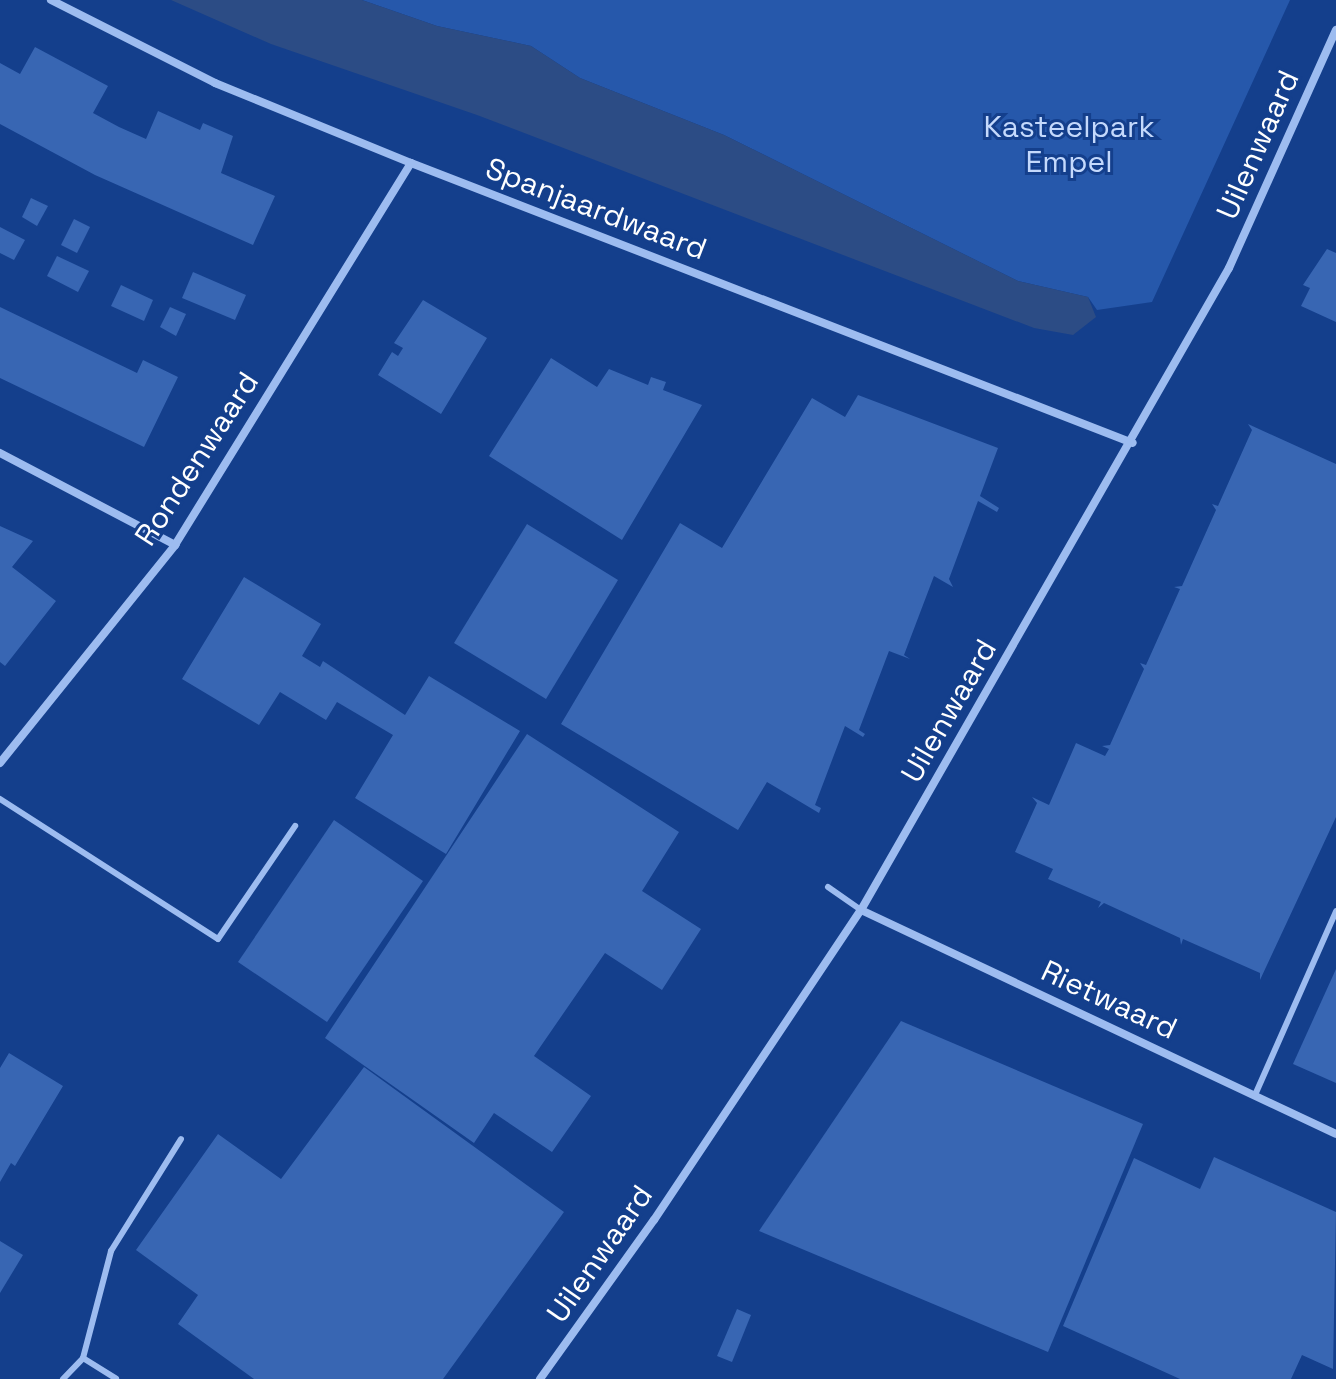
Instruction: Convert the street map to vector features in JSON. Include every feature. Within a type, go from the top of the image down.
[{"type":"street","name":"Spanjaardwaard","points":[[51,0],[215,83],[411,163],[1133,443]]},
{"type":"street","name":"Uilenwaard","points":[[540,1379],[654,1220],[861,910],[1133,443],[1229,268],[1336,30]]},
{"type":"street","name":"Rondenwaard","points":[[0,763],[175,545],[411,163]]},
{"type":"street","points":[[0,453],[175,545]]},
{"type":"street","name":"Rietwaard","points":[[861,910],[1336,1134]]},
{"type":"lane","points":[[0,799],[218,939],[295,826]]},
{"type":"lane","points":[[828,887],[861,910]]},
{"type":"lane","points":[[1255,1095],[1336,911]]},
{"type":"lane","points":[[63,1379],[83,1358],[111,1251],[181,1139]]},
{"type":"lane","points":[[83,1358],[116,1379]]},
{"type":"green space","name":"Kasteelpark Empel","points":[[362,0],[1290,0],[1152,302],[1097,310],[1088,297],[1018,281],[724,135],[580,78],[531,46],[437,26]]},
{"type":"shaded area","points":[[171,0],[362,0],[437,26],[531,46],[580,78],[724,135],[1018,281],[1088,297],[1096,317],[1073,335],[1034,328],[477,115],[271,44]]},
{"type":"building","points":[[35,47],[108,86],[93,113],[119,127],[146,139],[158,111],[200,130],[203,123],[233,136],[221,173],[275,196],[253,245],[95,175],[0,124],[0,63],[20,74]]},
{"type":"building","points":[[31,198],[48,206],[37,226],[22,217]]},
{"type":"building","points":[[74,219],[90,227],[77,253],[61,245]]},
{"type":"building","points":[[0,227],[25,240],[14,260],[0,253]]},
{"type":"building","points":[[1327,249],[1336,253],[1336,322],[1301,306],[1310,288],[1303,285]]},
{"type":"building","points":[[57,256],[89,271],[78,292],[47,276]]},
{"type":"building","points":[[193,272],[246,295],[235,320],[182,298]]},
{"type":"building","points":[[121,285],[153,300],[144,321],[111,306]]},
{"type":"building","points":[[423,300],[487,338],[441,414],[378,375],[392,352],[398,356],[403,348],[394,343]]},
{"type":"building","points":[[0,307],[137,373],[143,360],[178,377],[144,447],[0,378]]},
{"type":"building","points":[[170,307],[186,314],[176,336],[160,327]]},
{"type":"building","points":[[551,358],[597,387],[609,369],[648,385],[651,377],[666,382],[663,390],[702,405],[622,540],[489,456]]},
{"type":"building","points":[[858,395],[998,448],[980,496],[999,508],[997,512],[978,501],[949,579],[953,587],[934,576],[904,655],[910,659],[889,651],[859,730],[865,734],[863,737],[845,726],[815,805],[821,808],[819,813],[767,782],[738,830],[561,724],[680,523],[722,548],[812,398],[845,417]]},
{"type":"building","points":[[1248,424],[1336,464],[1336,817],[1260,980],[1260,973],[1183,939],[1181,945],[1180,938],[1104,903],[1098,908],[1101,902],[1048,879],[1053,869],[1015,852],[1037,803],[1032,797],[1049,805],[1076,743],[1105,756],[1109,749],[1102,746],[1110,745],[1144,669],[1140,663],[1146,665],[1180,589],[1174,587],[1182,586],[1216,510],[1212,504],[1218,506],[1252,430]]},
{"type":"building","points":[[527,524],[618,580],[546,699],[454,643]]},
{"type":"building","points":[[0,526],[33,541],[12,567],[56,601],[5,666],[0,662]]},
{"type":"building","points":[[244,577],[321,624],[302,656],[320,667],[323,661],[405,715],[429,676],[520,731],[446,854],[355,798],[393,735],[337,702],[326,720],[280,692],[259,725],[182,679]]},
{"type":"building","points":[[527,734],[679,832],[642,891],[701,929],[662,990],[605,953],[534,1056],[591,1096],[552,1152],[494,1113],[474,1143],[325,1038]]},
{"type":"building","points":[[334,820],[423,881],[327,1022],[238,962]]},
{"type":"building","points":[[1336,969],[1336,1083],[1293,1064]]},
{"type":"building","points":[[901,1021],[1143,1124],[1048,1352],[759,1231]]},
{"type":"building","points":[[9,1053],[63,1086],[15,1166],[11,1163],[0,1182],[0,1068]]},
{"type":"building","points":[[364,1067],[564,1212],[443,1379],[254,1379],[178,1324],[198,1295],[136,1250],[218,1134],[281,1179]]},
{"type":"building","points":[[1214,1157],[1336,1212],[1333,1369],[1302,1355],[1291,1379],[1180,1379],[1063,1326],[1134,1158],[1200,1189]]},
{"type":"building","points":[[0,1241],[23,1255],[0,1293]]},
{"type":"building","points":[[737,1309],[751,1315],[732,1362],[717,1356]]}]
